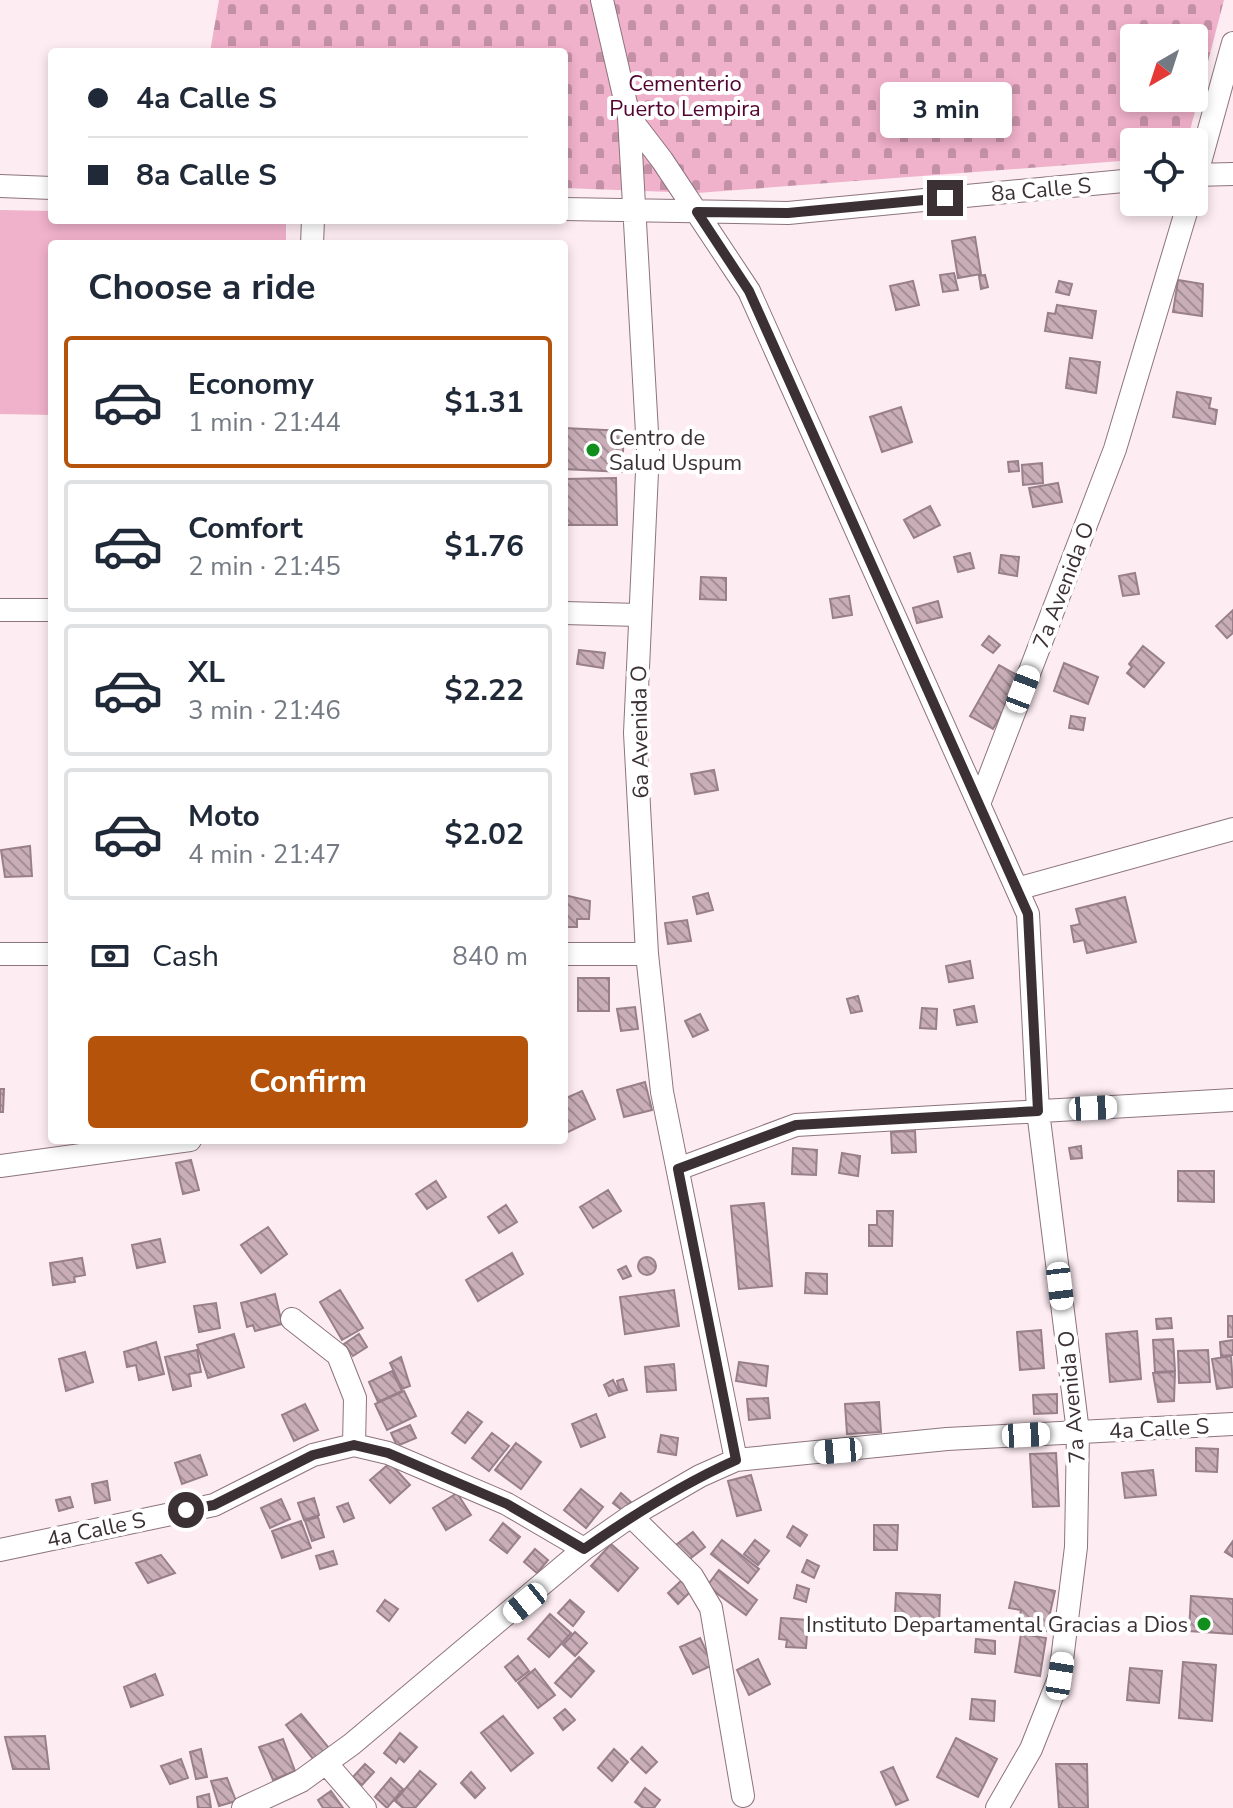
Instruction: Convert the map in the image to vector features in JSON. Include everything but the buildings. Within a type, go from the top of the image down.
[{"type":"street","name":"6a Avenida O","points":[[602,0],[629,117],[648,450],[635,733],[647,954],[662,1092],[736,1460]]},
{"type":"street","points":[[1208,132],[1233,43]]},
{"type":"street","points":[[629,117],[749,291],[979,804]]},
{"type":"street","points":[[1208,177],[1233,174]]},
{"type":"street","name":"8a Calle S","points":[[568,209],[788,213],[1120,181]]},
{"type":"street","points":[[0,186],[48,188]]},
{"type":"street","name":"7a Avenida O","points":[[997,1808],[1031,1749],[1060,1676],[1076,1547],[1078,1432],[1038,1111],[1028,914],[979,804],[1115,449],[1185,216]]},
{"type":"street","points":[[0,610],[48,610]]},
{"type":"street","points":[[568,613],[639,615]]},
{"type":"street","points":[[1017,889],[1233,829]]},
{"type":"street","points":[[0,954],[48,954]]},
{"type":"street","points":[[568,954],[647,954]]},
{"type":"street","points":[[678,1169],[796,1125],[1233,1100]]},
{"type":"street","points":[[0,1166],[161,1144]]},
{"type":"street","points":[[292,1319],[338,1355],[355,1398],[354,1445]]},
{"type":"street","name":"4a Calle S","points":[[0,1550],[214,1505],[313,1455],[354,1445],[388,1453],[507,1504],[584,1549],[631,1516],[700,1476],[736,1460],[947,1439],[1233,1424]]},
{"type":"street","points":[[631,1516],[692,1576],[711,1608],[743,1796]]},
{"type":"street","points":[[243,1808],[301,1781],[326,1763],[525,1603],[584,1549]]},
{"type":"street","points":[[326,1763],[365,1808]]},
{"type":"green space","name":"Cementerio Puerto Lempira","points":[[219,0],[1224,0],[1208,61],[1208,24],[1120,24],[1120,112],[1195,112],[1191,128],[1120,128],[1120,161],[697,193],[568,188],[568,48],[211,48]]},
{"type":"green space","points":[[0,210],[48,211],[48,224],[286,224],[286,240],[48,240],[48,415],[0,414]]},
{"type":"place","name":"Centro de Salud Uspum","points":[[593,450]]},
{"type":"place","name":"Instituto Departamental Gracias a Dios","points":[[1204,1624]]},
{"type":"route","points":[[186,1510],[214,1505],[313,1455],[354,1445],[388,1453],[507,1504],[584,1549],[631,1516],[700,1476],[736,1460],[678,1169],[796,1125],[1038,1111],[1028,914],[749,291],[697,212],[788,213],[945,198]]}]
